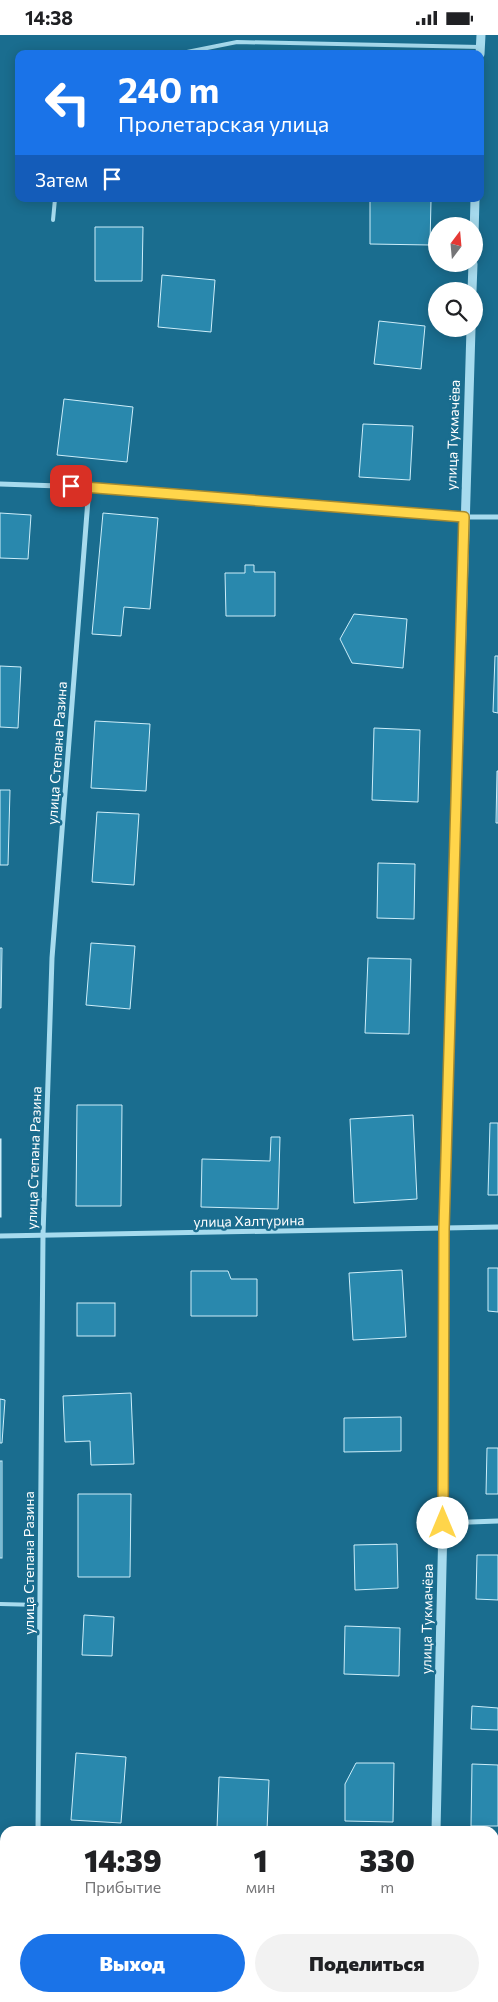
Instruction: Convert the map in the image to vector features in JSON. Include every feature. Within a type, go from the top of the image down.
[{"type":"street","points":[[480,50],[481,35]]},
{"type":"street","points":[[475,202],[475,217]]},
{"type":"street","name":"улица Тукмачёва","points":[[436,1826],[443,1523],[444,1229],[471,337]]},
{"type":"street","points":[[0,484],[89,487],[464,517],[498,517]]},
{"type":"street","name":"улица Степана Разина","points":[[38,1826],[43,1235],[52,958],[89,487]]},
{"type":"street","name":"улица Халтурина","points":[[0,1236],[498,1227]]},
{"type":"street","points":[[443,1523],[498,1521]]},
{"type":"lane","points":[[196,50],[237,42],[480,50]]},
{"type":"lane","points":[[53,220],[54,202]]},
{"type":"lane","points":[[0,1604],[40,1605]]},
{"type":"building","points":[[370,202],[431,202],[431,217],[428,217],[428,245],[370,244]]},
{"type":"building","points":[[95,227],[143,227],[142,281],[95,281]]},
{"type":"building","points":[[162,275],[215,280],[211,332],[158,327]]},
{"type":"building","points":[[379,321],[425,326],[421,369],[374,364]]},
{"type":"building","points":[[64,399],[133,407],[127,462],[57,455]]},
{"type":"building","points":[[363,424],[413,426],[410,480],[359,477]]},
{"type":"building","points":[[0,513],[31,515],[28,559],[0,558]]},
{"type":"building","points":[[103,513],[158,518],[150,609],[124,607],[121,636],[92,634]]},
{"type":"building","points":[[245,565],[254,565],[254,572],[275,572],[275,616],[226,616],[225,573],[245,573]]},
{"type":"building","points":[[354,614],[407,619],[403,668],[352,663],[340,639]]},
{"type":"building","points":[[495,656],[498,656],[498,713],[493,712]]},
{"type":"building","points":[[0,666],[21,667],[18,728],[0,727]]},
{"type":"building","points":[[95,721],[150,724],[146,791],[91,788]]},
{"type":"building","points":[[374,728],[420,730],[418,802],[372,800]]},
{"type":"building","points":[[497,771],[498,823],[496,823]]},
{"type":"building","points":[[0,790],[10,790],[8,865],[0,865]]},
{"type":"building","points":[[97,812],[139,814],[134,885],[92,882]]},
{"type":"building","points":[[378,863],[415,864],[414,919],[377,918]]},
{"type":"building","points":[[91,943],[135,946],[130,1009],[86,1005]]},
{"type":"building","points":[[0,948],[2,948],[1,1008],[0,1008]]},
{"type":"building","points":[[368,958],[411,959],[409,1034],[365,1033]]},
{"type":"building","points":[[77,1105],[122,1105],[121,1206],[76,1206]]},
{"type":"building","points":[[413,1115],[417,1199],[354,1203],[350,1119]]},
{"type":"building","points":[[490,1123],[498,1123],[498,1195],[488,1195]]},
{"type":"building","points":[[271,1137],[280,1137],[278,1209],[201,1207],[202,1159],[270,1161]]},
{"type":"building","points":[[1,1139],[1,1217],[0,1217]]},
{"type":"building","points":[[488,1268],[498,1268],[498,1312],[488,1311]]},
{"type":"building","points":[[402,1270],[406,1337],[353,1340],[349,1273]]},
{"type":"building","points":[[191,1271],[228,1271],[231,1279],[257,1279],[257,1316],[191,1316]]},
{"type":"building","points":[[77,1303],[115,1303],[115,1336],[77,1336]]},
{"type":"building","points":[[131,1393],[134,1464],[91,1465],[90,1441],[65,1442],[63,1396]]},
{"type":"building","points":[[0,1399],[5,1400],[2,1443],[0,1443]]},
{"type":"building","points":[[401,1417],[401,1451],[344,1452],[344,1418]]},
{"type":"building","points":[[487,1448],[498,1448],[498,1494],[486,1494]]},
{"type":"building","points":[[0,1461],[2,1461],[2,1558],[0,1558]]},
{"type":"building","points":[[78,1494],[131,1494],[130,1577],[78,1577]]},
{"type":"building","points":[[397,1544],[398,1588],[355,1590],[354,1545]]},
{"type":"building","points":[[477,1555],[498,1555],[498,1600],[476,1599]]},
{"type":"building","points":[[84,1615],[114,1617],[112,1656],[82,1655]]},
{"type":"building","points":[[345,1626],[400,1628],[399,1676],[344,1674]]},
{"type":"building","points":[[472,1706],[498,1708],[498,1730],[471,1729]]},
{"type":"building","points":[[76,1753],[126,1757],[121,1823],[71,1820]]},
{"type":"building","points":[[356,1763],[394,1763],[393,1822],[345,1821],[345,1784]]},
{"type":"building","points":[[472,1764],[498,1765],[498,1826],[471,1826]]},
{"type":"building","points":[[219,1777],[269,1780],[267,1826],[217,1826]]},
{"type":"route","points":[[71,486],[464,517],[444,1229],[443,1523]]}]
